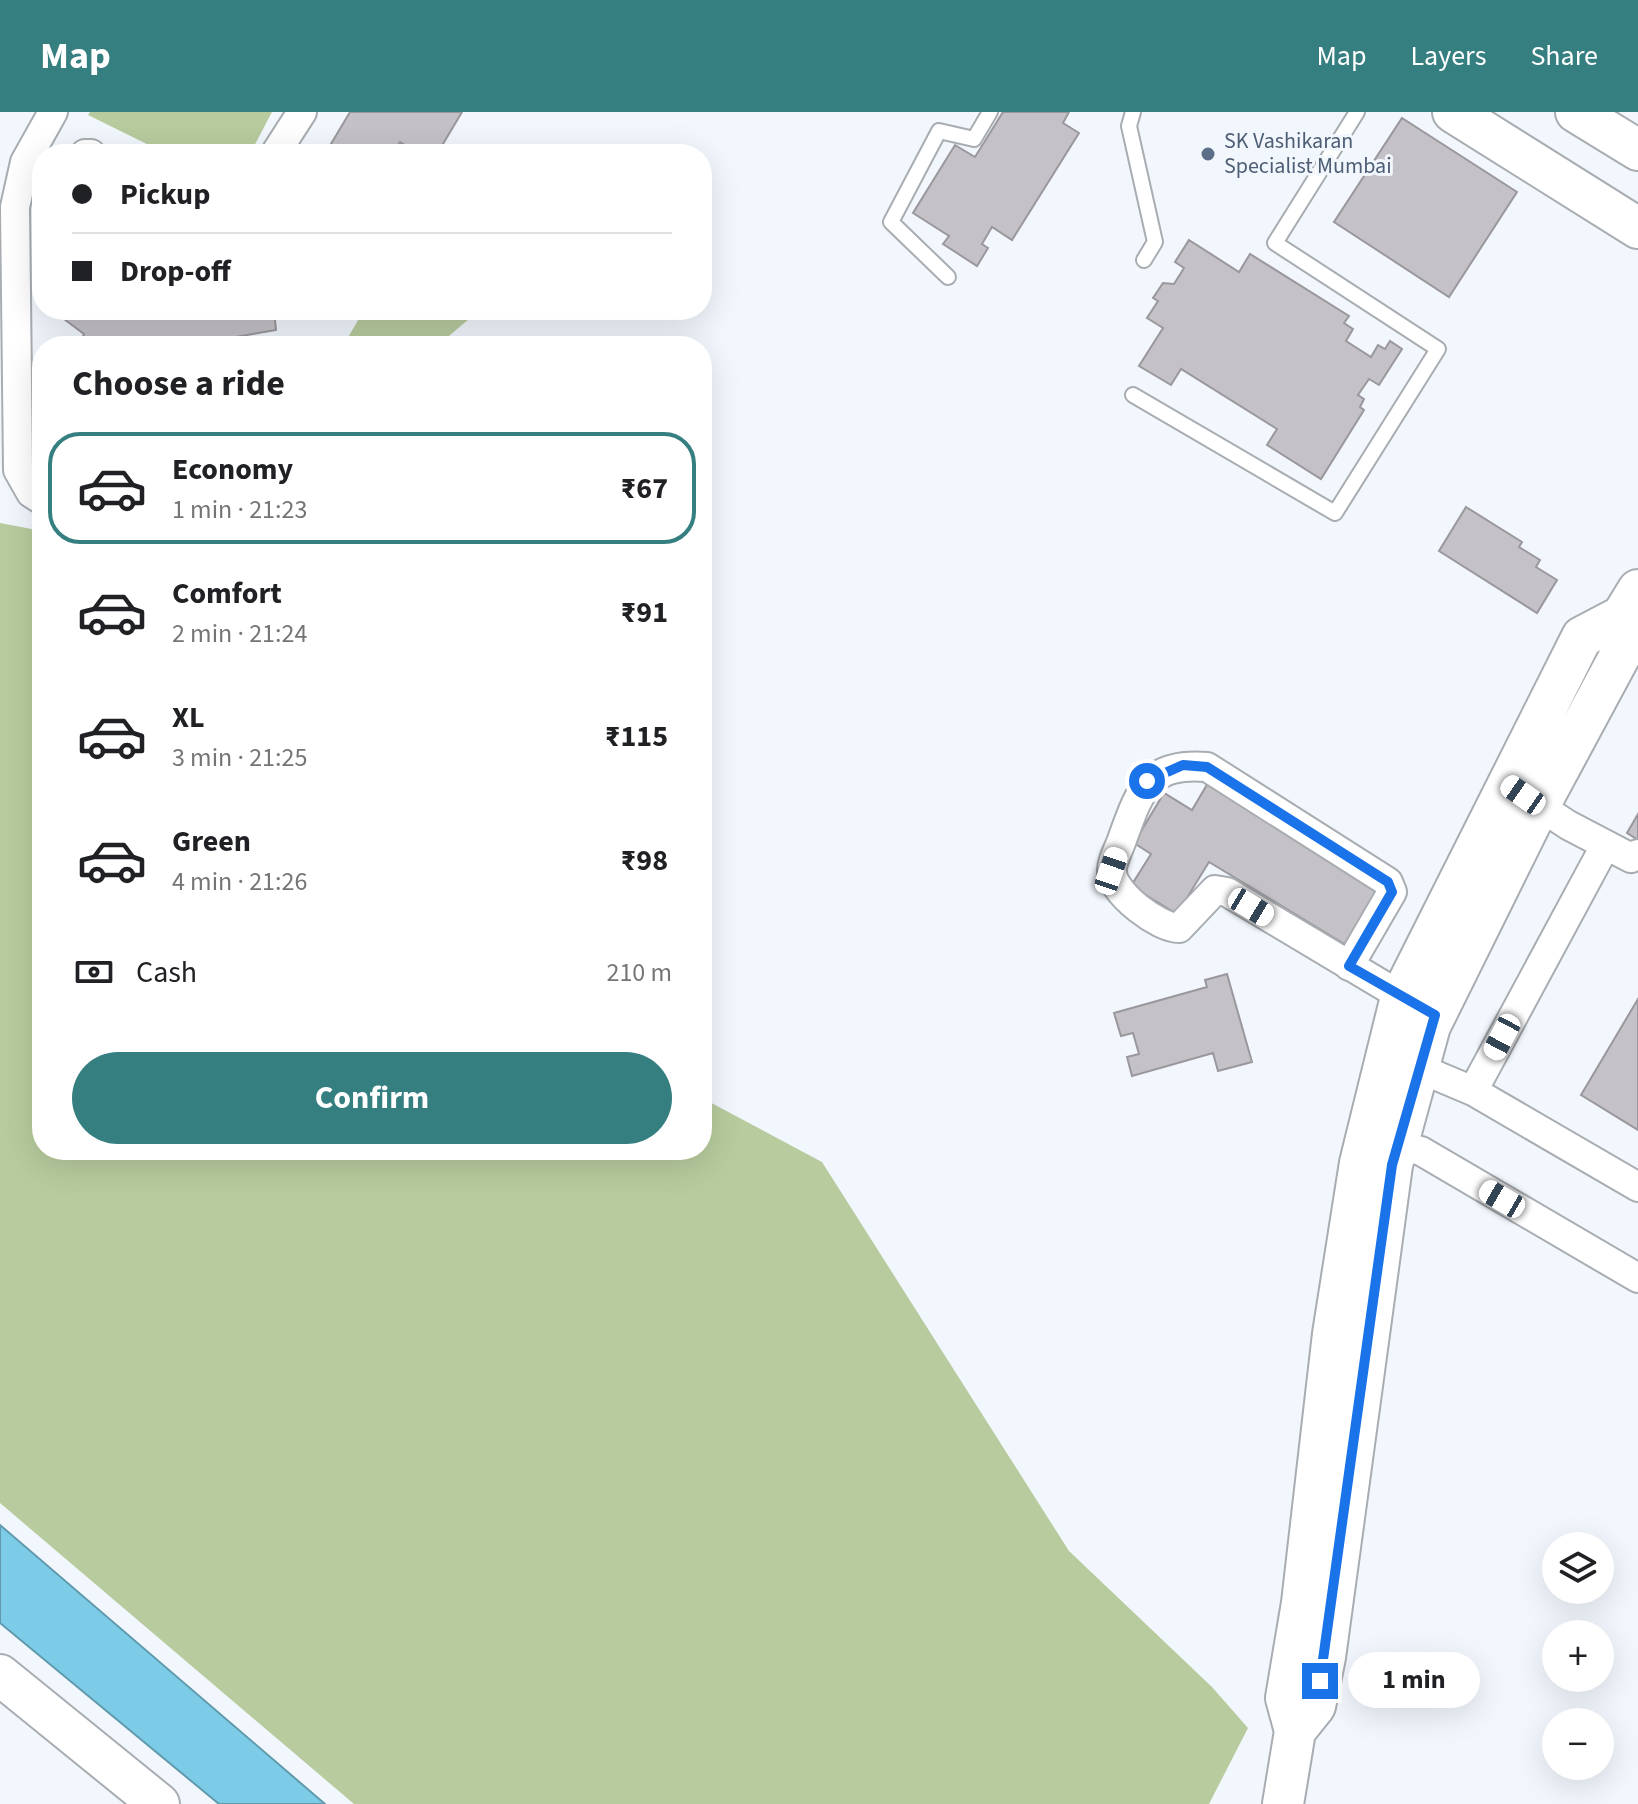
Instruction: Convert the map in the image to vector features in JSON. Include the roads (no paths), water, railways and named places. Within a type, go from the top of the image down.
[{"type":"street","points":[[41,144],[53,112]]},
{"type":"street","points":[[281,144],[302,112]]},
{"type":"street","points":[[1453,112],[1638,228]]},
{"type":"street","points":[[1576,112],[1638,150]]},
{"type":"street","points":[[32,166],[15,207],[18,470],[32,494]]},
{"type":"street","points":[[1283,1804],[1295,1731],[1286,1698],[1313,1631],[1397,1145],[1404,1062],[1418,1006],[1507,784],[1582,637],[1630,603]]},
{"type":"street","points":[[1418,1006],[1539,806],[1623,650],[1630,603]]},
{"type":"street","points":[[1349,966],[1392,892],[1388,882],[1207,767],[1183,765],[1147,781],[1139,794],[1111,871],[1118,892],[1167,928],[1179,928],[1215,890],[1227,892],[1349,966],[1418,1006]]},
{"type":"street","points":[[1507,784],[1605,846],[1631,858],[1638,854]]},
{"type":"street","points":[[1473,1091],[1605,846]]},
{"type":"street","points":[[1404,1062],[1473,1091],[1638,1187]]},
{"type":"street","points":[[1313,1631],[1333,1334],[1360,1163],[1404,1062]]},
{"type":"street","points":[[1397,1145],[1421,1151],[1638,1278]]},
{"type":"street","points":[[0,1675],[159,1804]]},
{"type":"lane","points":[[948,277],[891,222],[939,131],[974,139],[990,112]]},
{"type":"lane","points":[[1133,112],[1129,126],[1155,242],[1144,260]]},
{"type":"lane","points":[[1133,395],[1335,513],[1438,349],[1275,243],[1357,112]]},
{"type":"water","points":[[0,1525],[325,1804],[219,1804],[0,1623]]},
{"type":"place","name":"SK Vashikaran Specialist Mumbai","points":[[1208,154]]}]
